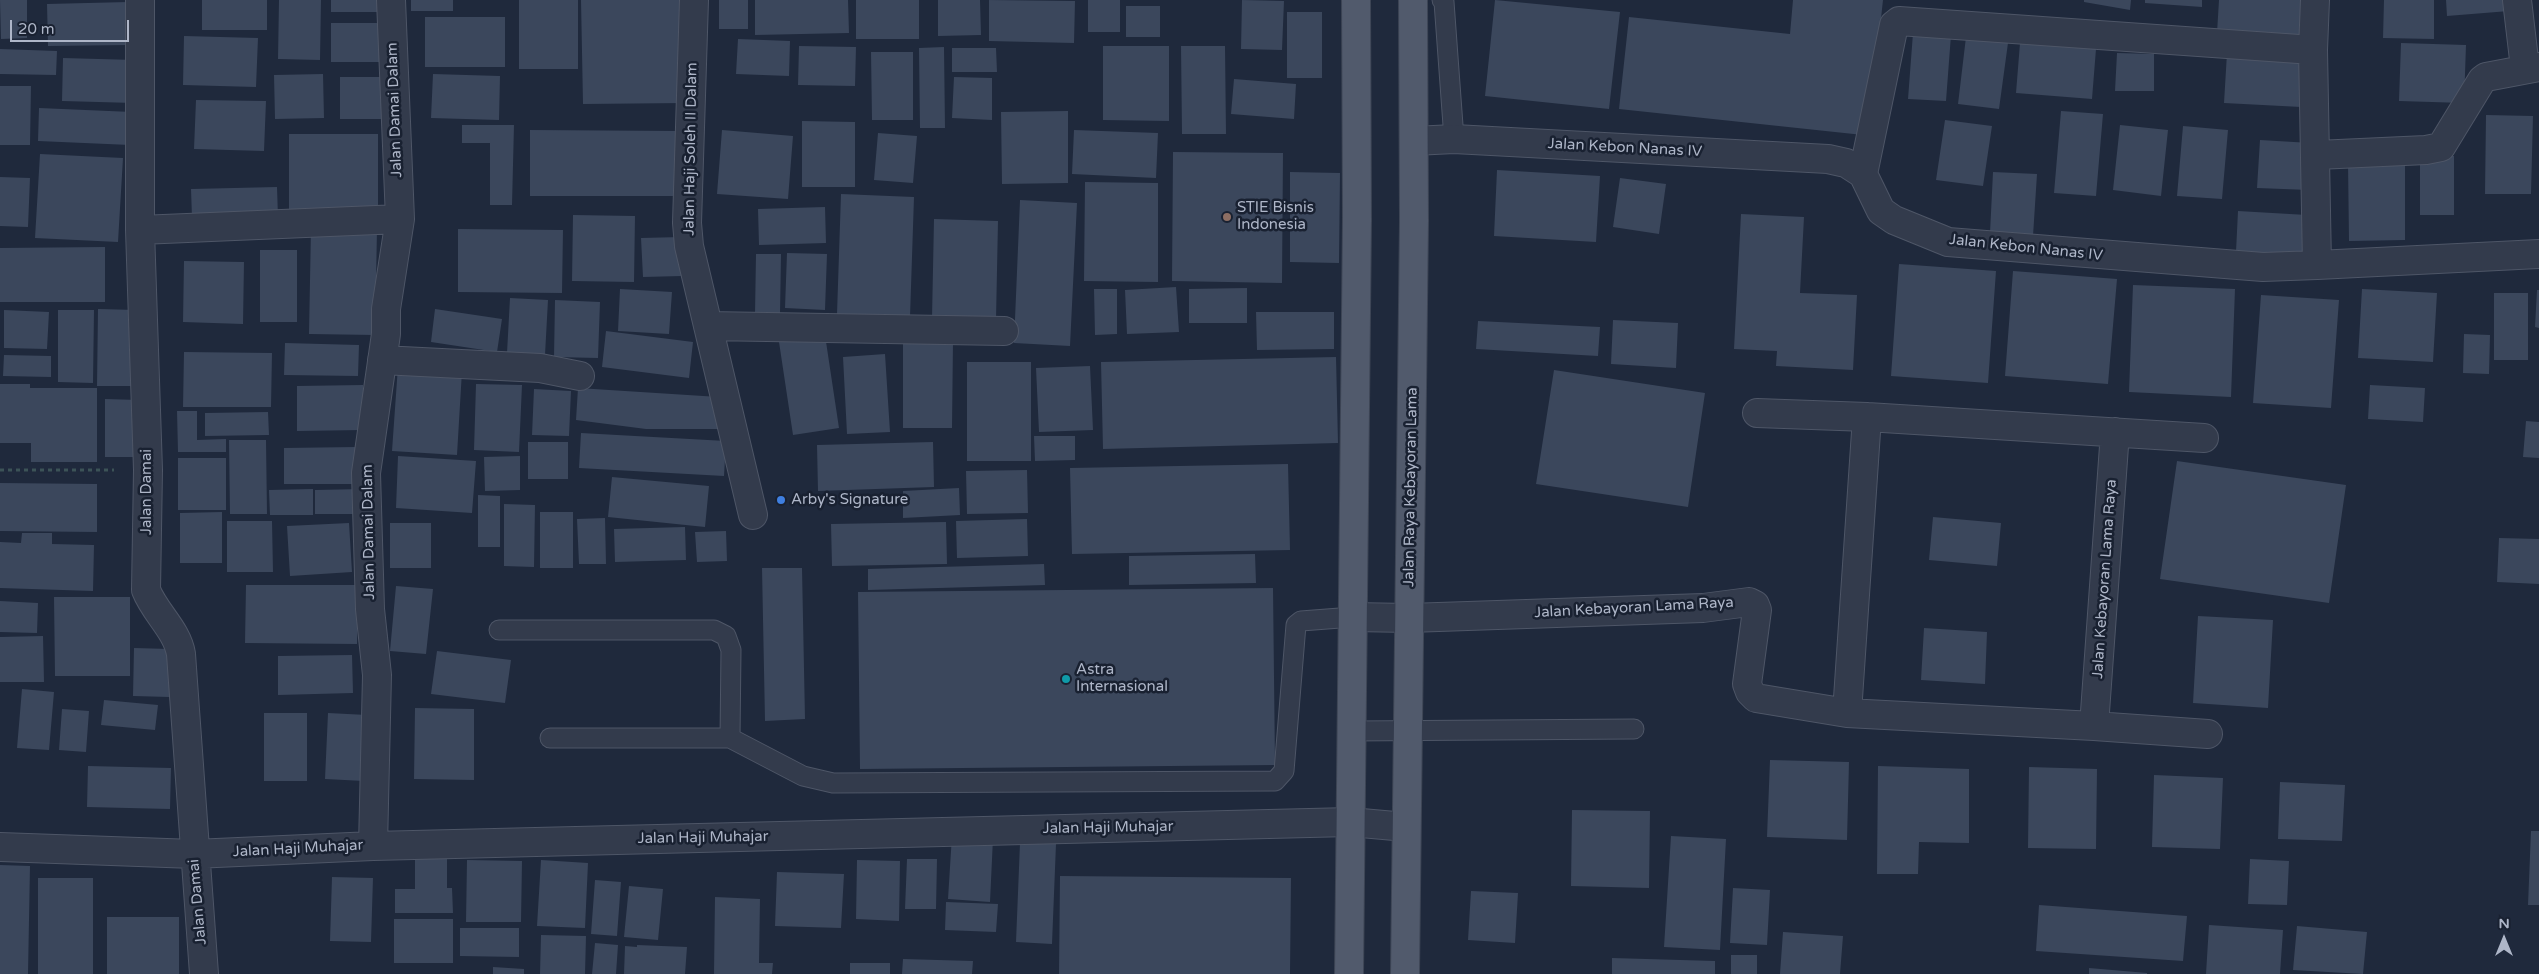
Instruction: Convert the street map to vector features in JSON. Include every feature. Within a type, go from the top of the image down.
[{"type":"main road","points":[[1349,974],[1357,219],[1356,0]]},
{"type":"main road","name":"Jalan Raya Kebayoran Lama","points":[[1405,974],[1414,142],[1413,0]]},
{"type":"street","name":"Jalan Damai","points":[[140,0],[140,230],[148,470],[146,590],[154,608],[179,646],[204,974]]},
{"type":"street","name":"Jalan Damai Dalam","points":[[373,846],[377,675],[370,609],[366,473],[386,334],[386,309],[400,219],[394,110],[391,0]]},
{"type":"street","name":"Jalan Haji Soleh II Dalam","points":[[694,0],[687,223],[690,246],[708,326],[753,516]]},
{"type":"street","points":[[2315,0],[2313,50],[2317,155],[2317,265]]},
{"type":"street","points":[[2317,155],[2441,147],[2482,80],[2486,77],[2532,67],[2517,0]]},
{"type":"street","points":[[1862,174],[1894,25],[1900,21],[2313,50]]},
{"type":"street","name":"Jalan Kebon Nanas IV","points":[[1414,142],[1454,140],[1828,159],[1846,163],[1862,174],[1881,211],[1894,220],[1948,242],[2263,268],[2539,254]]},
{"type":"street","points":[[140,230],[400,219]]},
{"type":"street","points":[[708,326],[1004,331]]},
{"type":"street","points":[[382,360],[540,368],[580,376]]},
{"type":"street","points":[[1757,413],[1867,416],[2204,438]]},
{"type":"street","points":[[1847,713],[1867,416]]},
{"type":"street","name":"Jalan Kebayoran Lama Raya","points":[[2094,726],[2115,432]]},
{"type":"street","name":"Jalan Kebayoran Lama Raya","points":[[1353,617],[1409,618],[1703,608],[1749,602],[1755,605],[1757,610],[1747,684],[1750,692],[1756,698],[1847,713],[2208,734]]},
{"type":"street","name":"Jalan Haji Muhajar","points":[[0,847],[194,854],[373,846],[1350,822],[1406,828]]},
{"type":"lane","points":[[1442,0],[1444,2],[1454,140]]},
{"type":"lane","points":[[550,738],[730,738],[803,776],[833,783],[1275,781],[1284,771],[1296,625],[1301,621],[1353,617]]},
{"type":"lane","points":[[499,630],[714,630],[726,636],[731,650],[730,738]]},
{"type":"lane","points":[[1352,730],[1634,729]]},
{"type":"path","points":[[0,470],[148,470]]},
{"type":"building","points":[[0,0],[27,0],[27,38],[1,39]]},
{"type":"building","points":[[202,0],[267,0],[267,30],[202,30]]},
{"type":"building","points":[[279,0],[321,0],[320,60],[278,59]]},
{"type":"building","points":[[331,0],[386,0],[385,12],[331,12]]},
{"type":"building","points":[[411,0],[453,0],[453,11],[411,11]]},
{"type":"building","points":[[519,0],[578,0],[578,69],[519,69]]},
{"type":"building","points":[[581,0],[684,0],[686,103],[583,104]]},
{"type":"building","points":[[719,0],[748,0],[748,29],[719,29]]},
{"type":"building","points":[[755,0],[848,0],[849,33],[755,35]]},
{"type":"building","points":[[856,0],[919,0],[919,39],[856,39]]},
{"type":"building","points":[[938,0],[980,0],[981,35],[938,36]]},
{"type":"building","points":[[989,0],[1075,1],[1074,43],[989,41]]},
{"type":"building","points":[[1088,0],[1120,0],[1120,32],[1088,32]]},
{"type":"building","points":[[1242,0],[1284,1],[1282,50],[1241,49]]},
{"type":"building","points":[[1495,0],[1620,12],[1609,109],[1485,96]]},
{"type":"building","points":[[1793,0],[1883,0],[1874,83],[1868,82],[1863,135],[1619,109],[1629,17],[1790,34]]},
{"type":"building","points":[[2084,0],[2131,0],[2130,10],[2084,2]]},
{"type":"building","points":[[2145,0],[2202,0],[2202,7],[2145,3]]},
{"type":"building","points":[[2219,0],[2302,0],[2300,39],[2217,33]]},
{"type":"building","points":[[2384,0],[2434,0],[2434,39],[2383,38]]},
{"type":"building","points":[[2446,0],[2508,0],[2509,11],[2447,16]]},
{"type":"building","points":[[128,2],[129,45],[48,46],[47,4]]},
{"type":"building","points":[[1126,6],[1160,6],[1160,37],[1126,37]]},
{"type":"building","points":[[1287,12],[1322,12],[1322,78],[1287,78]]},
{"type":"building","points":[[425,17],[505,17],[505,67],[425,67]]},
{"type":"building","points":[[331,23],[384,23],[384,62],[331,62]]},
{"type":"building","points":[[1913,33],[1951,35],[1946,101],[1908,99]]},
{"type":"building","points":[[184,36],[258,38],[256,87],[183,85]]},
{"type":"building","points":[[1966,37],[2008,43],[1999,109],[1958,104]]},
{"type":"building","points":[[738,39],[790,41],[789,76],[736,74]]},
{"type":"building","points":[[2020,43],[2096,49],[2092,99],[2016,93]]},
{"type":"building","points":[[2401,43],[2466,45],[2464,103],[2399,101]]},
{"type":"building","points":[[799,46],[856,47],[855,86],[798,85]]},
{"type":"building","points":[[1103,46],[1169,46],[1169,121],[1103,120]]},
{"type":"building","points":[[1181,46],[1225,46],[1226,134],[1182,134]]},
{"type":"building","points":[[944,47],[945,128],[920,128],[919,48]]},
{"type":"building","points":[[952,48],[996,48],[997,72],[952,72]]},
{"type":"building","points":[[0,49],[57,51],[56,75],[0,74]]},
{"type":"building","points":[[871,52],[913,52],[913,120],[872,120]]},
{"type":"building","points":[[2117,53],[2154,54],[2154,91],[2115,91]]},
{"type":"building","points":[[2227,53],[2303,57],[2301,107],[2224,103]]},
{"type":"building","points":[[63,58],[135,60],[134,103],[62,101]]},
{"type":"building","points":[[323,74],[324,118],[275,119],[274,75]]},
{"type":"building","points":[[433,74],[500,76],[499,120],[431,118]]},
{"type":"building","points":[[340,77],[386,77],[386,119],[340,119]]},
{"type":"building","points":[[954,77],[992,78],[992,120],[952,118]]},
{"type":"building","points":[[1234,79],[1296,84],[1294,119],[1231,114]]},
{"type":"building","points":[[0,86],[31,86],[30,145],[0,145]]},
{"type":"building","points":[[196,100],[266,101],[264,151],[194,149]]},
{"type":"building","points":[[39,108],[132,112],[130,145],[38,141]]},
{"type":"building","points":[[1068,111],[1068,183],[1002,184],[1001,112]]},
{"type":"building","points":[[2061,111],[2103,114],[2096,196],[2054,193]]},
{"type":"building","points":[[2486,115],[2533,116],[2531,194],[2485,194]]},
{"type":"building","points":[[1945,120],[1992,126],[1983,186],[1936,180]]},
{"type":"building","points":[[802,121],[855,122],[855,187],[802,187]]},
{"type":"building","points":[[462,125],[514,125],[512,205],[490,205],[490,143],[462,143]]},
{"type":"building","points":[[2120,125],[2168,130],[2161,196],[2113,190]]},
{"type":"building","points":[[2183,126],[2228,130],[2222,199],[2177,196]]},
{"type":"building","points":[[530,130],[680,131],[680,196],[530,196]]},
{"type":"building","points":[[722,130],[793,136],[788,199],[717,194]]},
{"type":"building","points":[[1074,130],[1158,133],[1156,178],[1072,174]]},
{"type":"building","points":[[878,133],[917,136],[913,183],[874,180]]},
{"type":"building","points":[[289,134],[378,134],[378,209],[289,209]]},
{"type":"building","points":[[2260,140],[2311,143],[2309,190],[2257,188]]},
{"type":"building","name":"STIE Bisnis Indonesia","points":[[1173,152],[1283,153],[1282,283],[1172,281]]},
{"type":"building","points":[[40,154],[123,158],[118,242],[35,238]]},
{"type":"building","points":[[2420,156],[2454,156],[2454,215],[2420,215]]},
{"type":"building","points":[[2405,161],[2405,240],[2349,241],[2348,162]]},
{"type":"building","points":[[1497,170],[1600,176],[1596,242],[1494,236]]},
{"type":"building","points":[[1290,172],[1340,173],[1339,263],[1290,262]]},
{"type":"building","points":[[1993,172],[2037,174],[2033,236],[1990,233]]},
{"type":"building","points":[[0,177],[30,178],[28,227],[0,226]]},
{"type":"building","points":[[1620,178],[1666,184],[1659,234],[1613,227]]},
{"type":"building","points":[[1085,182],[1158,183],[1158,282],[1084,281]]},
{"type":"building","points":[[277,187],[278,217],[192,218],[191,189]]},
{"type":"building","points":[[841,194],[914,197],[910,317],[837,314]]},
{"type":"building","points":[[1020,200],[1077,203],[1070,346],[1014,343]]},
{"type":"building","points":[[825,207],[826,243],[759,245],[758,209]]},
{"type":"building","points":[[2238,211],[2307,215],[2305,255],[2236,252]]},
{"type":"building","points":[[1741,214],[1804,217],[1800,293],[1857,295],[1853,370],[1776,366],[1777,351],[1734,349]]},
{"type":"building","points":[[573,215],[635,216],[634,282],[572,281]]},
{"type":"building","points":[[934,219],[998,221],[996,320],[932,318]]},
{"type":"building","points":[[311,227],[377,229],[375,335],[309,334]]},
{"type":"building","points":[[458,229],[563,230],[562,293],[458,292]]},
{"type":"building","points":[[681,237],[682,276],[643,277],[641,238]]},
{"type":"building","points":[[105,247],[105,302],[0,302],[0,248]]},
{"type":"building","points":[[260,250],[297,250],[297,322],[260,322]]},
{"type":"building","points":[[787,253],[827,254],[825,310],[785,308]]},
{"type":"building","points":[[756,254],[781,254],[780,314],[755,314]]},
{"type":"building","points":[[184,261],[244,262],[243,324],[183,322]]},
{"type":"building","points":[[1899,264],[1996,271],[1988,383],[1891,376]]},
{"type":"building","points":[[2013,271],[2117,279],[2108,384],[2005,376]]},
{"type":"building","points":[[2133,285],[2235,289],[2231,397],[2129,392]]},
{"type":"building","points":[[1176,287],[1179,332],[1127,334],[1125,290]]},
{"type":"building","points":[[1247,288],[1247,323],[1189,323],[1189,289]]},
{"type":"building","points":[[620,289],[672,292],[669,334],[618,331]]},
{"type":"building","points":[[1094,289],[1117,289],[1117,334],[1095,335]]},
{"type":"building","points":[[2362,289],[2437,293],[2433,362],[2358,358]]},
{"type":"building","points":[[2537,290],[2539,290],[2539,328],[2535,327]]},
{"type":"building","points":[[2494,293],[2528,293],[2528,360],[2494,360]]},
{"type":"building","points":[[2261,295],[2339,300],[2331,408],[2253,403]]},
{"type":"building","points":[[510,298],[548,300],[545,355],[507,353]]},
{"type":"building","points":[[555,300],[600,302],[598,358],[554,357]]},
{"type":"building","points":[[98,309],[136,310],[134,386],[97,386]]},
{"type":"building","points":[[435,309],[502,319],[497,352],[431,342]]},
{"type":"building","points":[[4,310],[49,312],[47,349],[4,348]]},
{"type":"building","points":[[58,310],[94,310],[93,383],[58,382]]},
{"type":"building","points":[[1256,312],[1334,312],[1334,349],[1257,350]]},
{"type":"building","points":[[1613,320],[1678,323],[1676,368],[1611,364]]},
{"type":"building","points":[[1478,321],[1600,327],[1598,356],[1476,349]]},
{"type":"building","points":[[606,331],[693,342],[689,378],[602,367]]},
{"type":"building","points":[[2464,334],[2490,335],[2489,374],[2463,373]]},
{"type":"building","points":[[825,335],[839,428],[793,435],[779,342]]},
{"type":"building","points":[[903,341],[953,341],[952,428],[903,428]]},
{"type":"building","points":[[285,343],[359,345],[358,376],[284,375]]},
{"type":"building","points":[[184,352],[272,353],[271,407],[183,407]]},
{"type":"building","points":[[885,354],[890,432],[847,434],[843,357]]},
{"type":"building","points":[[4,355],[51,356],[51,377],[3,376]]},
{"type":"building","points":[[1336,357],[1338,443],[1103,449],[1101,362]]},
{"type":"building","points":[[967,362],[1031,362],[1031,461],[967,461]]},
{"type":"building","points":[[398,366],[462,371],[457,455],[392,451]]},
{"type":"building","points":[[1090,366],[1093,430],[1039,432],[1036,368]]},
{"type":"building","points":[[1554,370],[1705,393],[1688,507],[1536,484]]},
{"type":"building","points":[[0,384],[30,384],[30,388],[97,388],[97,462],[31,462],[31,443],[0,443]]},
{"type":"building","points":[[476,384],[522,385],[519,452],[474,450]]},
{"type":"building","points":[[363,385],[363,430],[297,431],[297,386]]},
{"type":"building","points":[[2370,385],[2425,388],[2423,422],[2368,419]]},
{"type":"building","points":[[578,388],[719,397],[717,429],[646,429],[576,420]]},
{"type":"building","points":[[534,389],[571,391],[569,436],[532,435]]},
{"type":"building","points":[[105,399],[138,400],[138,457],[105,457]]},
{"type":"building","points":[[177,411],[197,411],[197,440],[226,439],[226,452],[178,452]]},
{"type":"building","points":[[268,412],[269,435],[205,436],[205,413]]},
{"type":"building","points":[[2526,421],[2539,422],[2539,458],[2523,457]]},
{"type":"building","points":[[581,433],[726,441],[724,476],[579,468]]},
{"type":"building","points":[[1034,436],[1075,436],[1075,460],[1035,461]]},
{"type":"building","points":[[229,440],[266,440],[267,514],[230,514]]},
{"type":"building","points":[[528,442],[568,442],[568,479],[528,479]]},
{"type":"building","points":[[933,442],[934,487],[818,491],[817,445]]},
{"type":"building","points":[[356,447],[356,484],[284,484],[284,448]]},
{"type":"building","points":[[398,456],[476,461],[472,513],[396,508]]},
{"type":"building","points":[[520,456],[520,490],[485,491],[484,457]]},
{"type":"building","points":[[178,458],[226,458],[226,510],[178,510]]},
{"type":"building","points":[[2177,461],[2346,485],[2329,603],[2160,579]]},
{"type":"building","points":[[1288,464],[1290,550],[1072,554],[1070,468]]},
{"type":"building","points":[[1027,470],[1028,513],[967,514],[966,471]]},
{"type":"building","points":[[612,477],[709,486],[705,527],[608,517]]},
{"type":"building","points":[[0,483],[97,484],[97,532],[0,531]]},
{"type":"building","points":[[959,488],[960,515],[903,518],[903,491]]},
{"type":"building","points":[[313,489],[313,515],[270,515],[269,490]]},
{"type":"building","points":[[363,489],[363,514],[315,514],[315,490]]},
{"type":"building","points":[[478,495],[500,496],[500,547],[478,547]]},
{"type":"building","points":[[504,504],[535,505],[534,567],[504,566]]},
{"type":"building","points":[[222,512],[222,563],[180,563],[180,513]]},
{"type":"building","points":[[540,512],[573,512],[573,568],[540,568]]},
{"type":"building","points":[[1933,517],[2001,523],[1997,566],[1929,560]]},
{"type":"building","points":[[605,518],[606,564],[579,564],[577,519]]},
{"type":"building","points":[[1027,519],[1028,556],[957,558],[956,521]]},
{"type":"building","points":[[227,521],[272,521],[273,572],[227,572]]},
{"type":"building","points":[[946,522],[947,564],[832,566],[831,524]]},
{"type":"building","points":[[349,523],[352,572],[290,576],[287,526]]},
{"type":"building","points":[[390,523],[431,523],[431,568],[390,568]]},
{"type":"building","points":[[685,527],[686,560],[615,562],[614,529]]},
{"type":"building","points":[[726,531],[727,561],[697,562],[695,532]]},
{"type":"building","points":[[22,533],[52,533],[52,544],[94,545],[93,591],[0,588],[0,542],[21,543]]},
{"type":"building","points":[[2499,538],[2539,539],[2539,584],[2497,582]]},
{"type":"building","points":[[1255,554],[1256,583],[1129,585],[1129,556]]},
{"type":"building","points":[[1044,564],[1045,585],[868,590],[868,569]]},
{"type":"building","points":[[762,568],[802,568],[805,719],[765,721]]},
{"type":"building","points":[[246,585],[358,585],[357,644],[245,643]]},
{"type":"building","points":[[396,586],[433,589],[426,654],[390,651]]},
{"type":"building","name":"Astra Internasional","points":[[1273,588],[1275,765],[860,769],[858,592]]},
{"type":"building","points":[[54,597],[130,597],[130,676],[55,676]]},
{"type":"building","points":[[0,601],[38,603],[37,633],[0,632]]},
{"type":"building","points":[[2198,616],[2273,620],[2268,708],[2193,703]]},
{"type":"building","points":[[1924,628],[1987,632],[1985,684],[1921,680]]},
{"type":"building","points":[[43,636],[44,682],[0,682],[0,637]]},
{"type":"building","points":[[134,648],[170,649],[169,697],[133,696]]},
{"type":"building","points":[[437,651],[511,660],[505,703],[431,694]]},
{"type":"building","points":[[352,655],[353,693],[278,695],[278,656]]},
{"type":"building","points":[[22,689],[54,692],[49,750],[17,748]]},
{"type":"building","points":[[104,700],[158,705],[155,730],[101,725]]},
{"type":"building","points":[[415,708],[474,709],[474,780],[414,779]]},
{"type":"building","points":[[62,709],[89,711],[86,752],[59,750]]},
{"type":"building","points":[[264,713],[307,713],[307,781],[264,781]]},
{"type":"building","points":[[328,713],[367,715],[364,781],[325,779]]},
{"type":"building","points":[[1770,760],[1849,762],[1847,840],[1767,837]]},
{"type":"building","points":[[88,766],[171,768],[170,809],[87,807]]},
{"type":"building","points":[[1878,766],[1969,769],[1969,843],[1919,842],[1918,874],[1877,874]]},
{"type":"building","points":[[2029,767],[2097,769],[2096,849],[2028,848]]},
{"type":"building","points":[[2154,775],[2223,778],[2220,849],[2152,847]]},
{"type":"building","points":[[2280,782],[2345,785],[2342,841],[2278,839]]},
{"type":"building","points":[[1572,810],[1650,811],[1649,888],[1571,886]]},
{"type":"building","points":[[2531,831],[2539,831],[2539,905],[2528,905]]},
{"type":"building","points":[[952,835],[993,838],[990,902],[948,899]]},
{"type":"building","points":[[1671,836],[1726,839],[1720,950],[1664,947]]},
{"type":"building","points":[[1020,843],[1056,844],[1052,944],[1016,942]]},
{"type":"building","points":[[415,845],[447,845],[447,888],[452,888],[453,913],[395,913],[395,889],[415,889]]},
{"type":"building","points":[[907,859],[937,859],[936,909],[905,909]]},
{"type":"building","points":[[2250,859],[2289,861],[2287,905],[2248,904]]},
{"type":"building","points":[[467,860],[522,861],[521,922],[466,922]]},
{"type":"building","points":[[541,860],[588,863],[585,928],[537,926]]},
{"type":"building","points":[[857,860],[900,861],[899,921],[856,919]]},
{"type":"building","points":[[0,865],[30,866],[28,974],[0,974]]},
{"type":"building","points":[[777,872],[844,874],[841,928],[775,926]]},
{"type":"building","points":[[1060,876],[1291,878],[1290,974],[1059,974]]},
{"type":"building","points":[[332,877],[373,878],[371,942],[330,941]]},
{"type":"building","points":[[38,878],[93,878],[93,974],[38,974]]},
{"type":"building","points":[[595,880],[621,882],[617,936],[591,934]]},
{"type":"building","points":[[629,886],[663,889],[658,940],[624,937]]},
{"type":"building","points":[[1733,888],[1770,890],[1767,945],[1730,943]]},
{"type":"building","points":[[1471,891],[1518,893],[1515,943],[1468,940]]},
{"type":"building","points":[[715,897],[760,899],[759,963],[773,963],[772,974],[714,974]]},
{"type":"building","points":[[946,902],[998,904],[996,932],[945,930]]},
{"type":"building","points":[[2039,905],[2187,916],[2183,961],[2036,951]]},
{"type":"building","points":[[107,917],[179,917],[179,974],[107,974]]},
{"type":"building","points":[[394,919],[453,919],[453,963],[394,963]]},
{"type":"building","points":[[2209,925],[2283,930],[2280,974],[2206,974]]},
{"type":"building","points":[[2297,926],[2367,932],[2363,974],[2293,970]]},
{"type":"building","points":[[460,928],[519,928],[519,957],[460,956]]},
{"type":"building","points":[[1783,932],[1843,936],[1840,974],[1780,974]]},
{"type":"building","points":[[541,935],[586,936],[585,974],[540,974]]},
{"type":"building","points":[[595,943],[618,945],[616,974],[592,974]]},
{"type":"building","points":[[637,945],[687,947],[685,974],[624,974],[625,946],[637,947]]},
{"type":"building","points":[[1731,955],[1757,955],[1757,974],[1731,974]]},
{"type":"building","points":[[1612,958],[1715,961],[1715,974],[1612,974]]},
{"type":"building","points":[[903,959],[973,961],[972,974],[902,974]]},
{"type":"building","points":[[850,963],[890,963],[890,974],[850,974]]},
{"type":"building","points":[[493,967],[524,969],[524,974],[493,974]]},
{"type":"building","points":[[2089,968],[2147,973],[2147,974],[2089,974]]},
{"type":"place","name":"STIE Bisnis Indonesia","points":[[1227,217]]},
{"type":"place","name":"Arby's Signature","points":[[781,500]]},
{"type":"place","name":"Astra Internasional","points":[[1066,679]]}]
